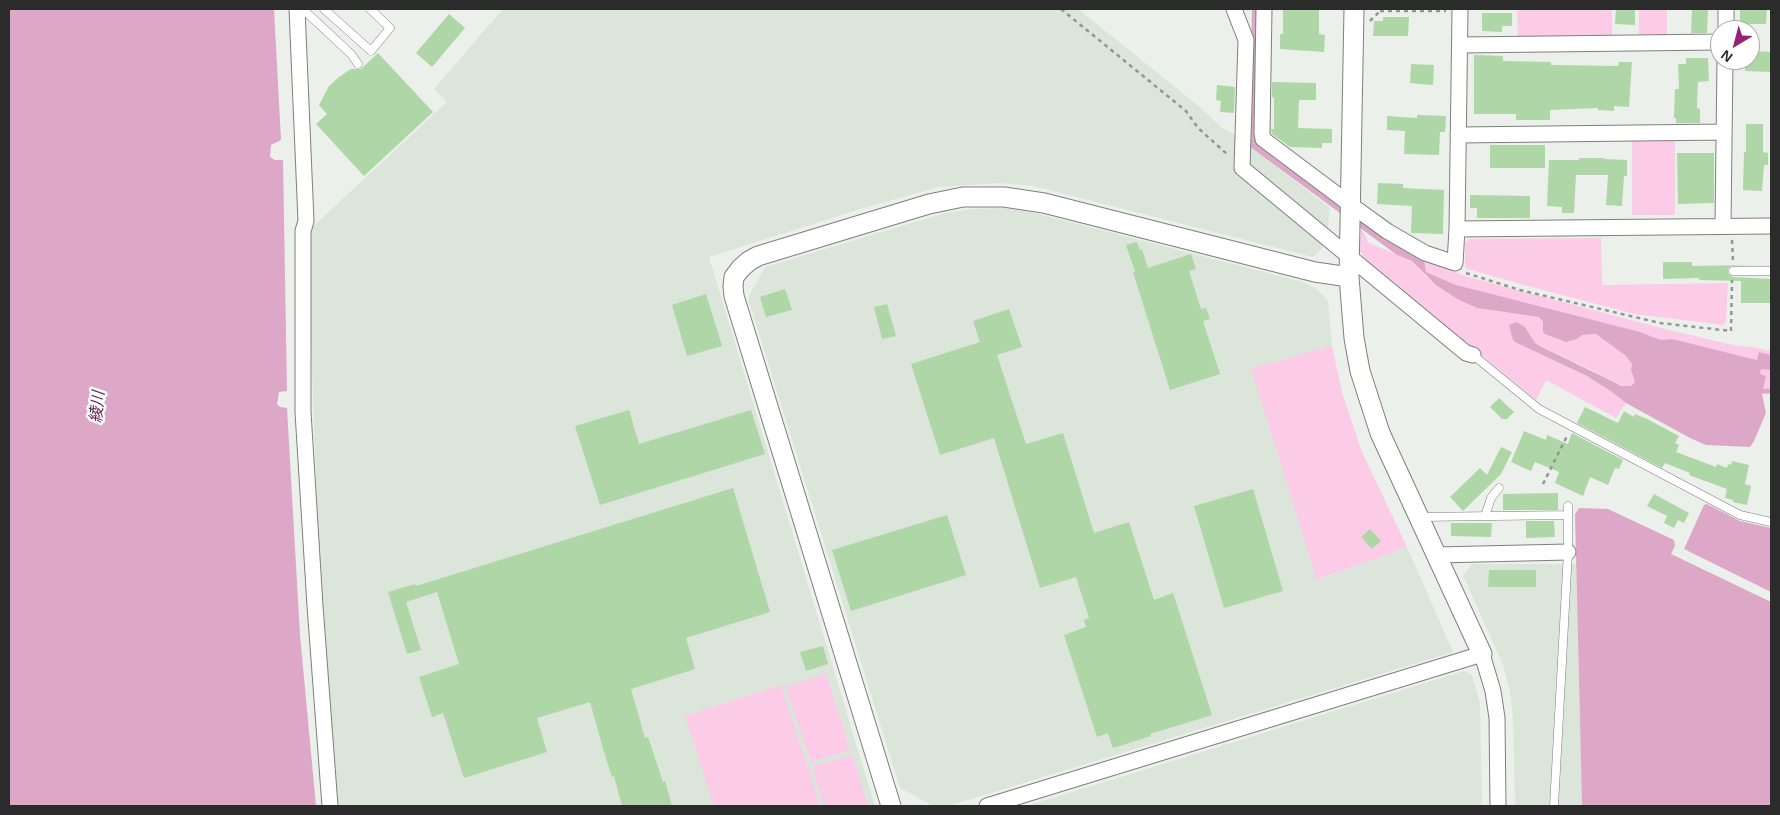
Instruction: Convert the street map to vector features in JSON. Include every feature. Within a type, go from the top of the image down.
[{"type":"street","points":[[1234,9],[1246,40],[1242,168],[1466,353],[1473,354]]},
{"type":"street","points":[[1264,9],[1262,133],[1264,139],[1351,206],[1404,242],[1455,263],[1460,45],[1456,12]]},
{"type":"street","points":[[1354,9],[1349,277],[1354,338],[1362,379],[1380,433],[1482,654],[1493,691],[1497,718],[1498,806]]},
{"type":"street","points":[[297,10],[306,221],[303,231],[303,412],[330,806]]},
{"type":"street","points":[[1460,45],[1710,42]]},
{"type":"street","points":[[1725,70],[1724,132],[1727,229]]},
{"type":"street","points":[[1458,135],[1724,132]]},
{"type":"street","points":[[891,806],[734,296],[734,277],[741,268],[758,256],[929,204],[963,197],[1004,197],[1044,203],[1316,272],[1349,277]]},
{"type":"street","points":[[1457,230],[1727,229],[1771,226]]},
{"type":"street","points":[[1436,555],[1568,552]]},
{"type":"street","points":[[987,806],[1482,654]]},
{"type":"lane","points":[[324,9],[371,51],[390,28],[370,9]]},
{"type":"lane","points":[[297,10],[307,14],[314,20],[351,54],[358,64]]},
{"type":"lane","points":[[1733,271],[1771,271]]},
{"type":"lane","points":[[1473,354],[1539,409],[1740,515],[1771,522]]},
{"type":"lane","points":[[1485,516],[1490,498],[1498,488]]},
{"type":"lane","points":[[1554,806],[1568,552],[1568,506]]},
{"type":"lane","points":[[1418,517],[1568,515]]},
{"type":"path","points":[[1060,9],[1186,111],[1198,128],[1242,168]]},
{"type":"path","points":[[1380,11],[1445,10],[1456,12]]},
{"type":"path","points":[[1455,263],[1463,272],[1520,290],[1660,323],[1731,330],[1733,271],[1727,229]]},
{"type":"path","points":[[1542,484],[1572,426]]},
{"type":"shaded area","points":[[503,9],[1078,9],[1201,108],[1221,127],[1238,137],[1330,208],[1326,245],[1313,257],[1033,186],[1000,183],[939,187],[860,209],[709,257],[875,806],[338,806],[320,591],[307,232],[447,102],[434,89]]},
{"type":"shaded area","points":[[1517,9],[1612,9],[1612,37],[1518,38]]},
{"type":"shaded area","points":[[1639,9],[1667,9],[1667,37],[1639,38]]},
{"type":"shaded area","points":[[1632,141],[1675,141],[1675,215],[1632,215]]},
{"type":"shaded area","points":[[1004,208],[1035,213],[1303,282],[1315,288],[1324,296],[1328,301],[1332,346],[1252,368],[1318,580],[1407,547],[1453,652],[948,806],[933,806],[900,788],[748,298],[765,267],[945,213],[973,209]]},
{"type":"shaded area","points":[[1361,228],[1369,243],[1412,261],[1425,276],[1468,304],[1477,308],[1539,317],[1543,323],[1543,332],[1577,339],[1581,335],[1596,334],[1626,356],[1632,364],[1631,370],[1635,382],[1631,386],[1626,387],[1535,343],[1525,327],[1517,343],[1587,376],[1612,392],[1626,403],[1616,418],[1546,380],[1536,400],[1367,262],[1360,251]]},
{"type":"shaded area","points":[[1601,238],[1602,285],[1728,283],[1726,322],[1723,325],[1634,314],[1465,268],[1465,243],[1469,239]]},
{"type":"shaded area","points":[[1424,259],[1465,276],[1661,328],[1737,346],[1771,351],[1771,355],[1759,353],[1757,360],[1673,339],[1661,340],[1640,332],[1475,291],[1426,272]]},
{"type":"shaded area","points":[[1332,346],[1342,392],[1362,452],[1407,547],[1317,580],[1251,368]]},
{"type":"shaded area","points":[[1761,368],[1771,370],[1771,394],[1762,394],[1766,376],[1760,375]]},
{"type":"shaded area","points":[[1472,564],[1576,564],[1582,806],[1515,806],[1513,718],[1510,692],[1503,665],[1463,575]]},
{"type":"shaded area","points":[[1464,671],[1472,675],[1480,703],[1482,806],[1027,806]]},
{"type":"shaded area","points":[[826,674],[850,750],[811,762],[786,687]]},
{"type":"shaded area","points":[[781,685],[820,806],[714,806],[685,716]]},
{"type":"shaded area","points":[[852,755],[868,806],[824,806],[812,767]]},
{"type":"water","name":"綾川","points":[[9,9],[274,9],[281,140],[271,145],[270,157],[275,160],[283,160],[287,391],[279,392],[277,404],[280,407],[287,408],[300,635],[316,806],[9,806]]},
{"type":"water","points":[[1252,9],[1257,9],[1255,133],[1424,259],[1426,272],[1456,285],[1640,332],[1661,340],[1673,339],[1757,360],[1759,352],[1771,355],[1771,370],[1761,369],[1760,374],[1766,376],[1762,394],[1766,413],[1750,447],[1706,445],[1690,438],[1626,403],[1587,376],[1517,343],[1513,340],[1509,325],[1516,322],[1525,327],[1535,343],[1540,346],[1622,386],[1631,386],[1635,382],[1631,370],[1632,364],[1626,356],[1596,334],[1582,335],[1577,339],[1566,342],[1545,334],[1543,332],[1543,322],[1539,317],[1477,308],[1459,300],[1436,285],[1412,261],[1397,255],[1249,146]]},
{"type":"water","points":[[1707,504],[1740,521],[1771,528],[1771,592],[1684,549],[1704,505]]},
{"type":"water","points":[[1579,508],[1608,509],[1674,540],[1675,546],[1671,554],[1771,602],[1771,806],[1582,806],[1575,514]]},
{"type":"building","points":[[1283,9],[1319,9],[1319,34],[1325,35],[1324,52],[1280,49],[1280,34],[1283,34]]},
{"type":"building","points":[[1616,9],[1635,9],[1635,25],[1615,24]]},
{"type":"building","points":[[1692,9],[1708,9],[1707,33],[1691,33]]},
{"type":"building","points":[[1740,9],[1767,9],[1766,24],[1760,24],[1760,20],[1740,20]]},
{"type":"building","points":[[1482,13],[1512,13],[1512,26],[1502,26],[1502,32],[1482,31]]},
{"type":"building","points":[[449,14],[465,28],[432,67],[416,53]]},
{"type":"building","points":[[1383,17],[1409,17],[1408,36],[1373,36],[1374,21],[1383,21]]},
{"type":"building","points":[[1760,51],[1771,52],[1771,72],[1745,71],[1760,70]]},
{"type":"building","points":[[378,53],[433,112],[364,176],[316,124],[327,114],[319,105],[329,86],[351,69],[361,69]]},
{"type":"building","points":[[1474,55],[1503,56],[1503,61],[1551,62],[1551,65],[1618,66],[1619,62],[1632,62],[1629,107],[1614,106],[1614,111],[1598,110],[1598,108],[1550,110],[1550,120],[1516,120],[1516,114],[1474,114]]},
{"type":"building","points":[[1686,58],[1708,58],[1709,81],[1698,82],[1697,108],[1700,109],[1700,123],[1676,123],[1676,118],[1674,118],[1675,89],[1679,89],[1678,64],[1686,64]]},
{"type":"building","points":[[1411,64],[1434,65],[1433,85],[1410,83]]},
{"type":"building","points":[[1272,82],[1316,83],[1316,100],[1299,100],[1298,128],[1332,129],[1332,143],[1322,143],[1322,148],[1290,147],[1272,134],[1271,129],[1274,129],[1274,98],[1272,97]]},
{"type":"building","points":[[1217,85],[1235,87],[1234,113],[1220,112],[1221,101],[1216,100]]},
{"type":"building","points":[[1417,115],[1446,116],[1445,132],[1440,132],[1439,155],[1404,154],[1405,131],[1387,130],[1387,116],[1417,118]]},
{"type":"building","points":[[1746,124],[1763,124],[1763,152],[1768,153],[1768,165],[1764,165],[1762,191],[1743,190]]},
{"type":"building","points":[[1490,145],[1545,145],[1545,168],[1490,168]]},
{"type":"building","points":[[1677,153],[1714,153],[1714,203],[1678,204]]},
{"type":"building","points":[[1579,158],[1627,160],[1627,176],[1624,176],[1622,206],[1606,205],[1608,175],[1576,175],[1574,213],[1562,213],[1562,207],[1547,206],[1549,160],[1579,160]]},
{"type":"building","points":[[1378,183],[1403,184],[1403,188],[1444,190],[1443,234],[1411,233],[1412,206],[1377,204]]},
{"type":"building","points":[[1470,195],[1530,196],[1530,218],[1477,218],[1477,208],[1470,208]]},
{"type":"building","points":[[1137,242],[1140,250],[1142,249],[1148,268],[1191,254],[1196,269],[1189,271],[1201,309],[1206,308],[1210,319],[1203,321],[1220,374],[1170,390],[1126,245]]},
{"type":"building","points":[[1663,262],[1692,262],[1692,266],[1752,265],[1731,266],[1728,269],[1728,273],[1733,277],[1771,279],[1771,303],[1741,303],[1741,281],[1699,280],[1699,278],[1663,279]]},
{"type":"building","points":[[785,289],[792,310],[766,317],[760,297]]},
{"type":"building","points":[[706,294],[722,346],[687,356],[672,305]]},
{"type":"building","points":[[887,304],[896,336],[882,339],[874,307]]},
{"type":"building","points":[[1009,309],[1022,347],[997,355],[1026,444],[1063,433],[1094,533],[1129,522],[1154,600],[1173,593],[1212,715],[1150,734],[1151,736],[1113,748],[1108,733],[1097,737],[1064,635],[1086,627],[1084,620],[1089,618],[1076,577],[1040,588],[994,438],[940,455],[911,364],[980,342],[973,321]]},
{"type":"building","points":[[1499,398],[1514,412],[1507,419],[1502,419],[1490,407]]},
{"type":"building","points":[[1585,407],[1618,423],[1624,411],[1634,417],[1635,414],[1647,419],[1679,436],[1675,443],[1679,445],[1676,452],[1716,467],[1717,464],[1727,468],[1728,464],[1731,465],[1732,461],[1749,465],[1745,484],[1751,486],[1747,505],[1725,498],[1727,489],[1689,475],[1690,473],[1665,463],[1662,468],[1577,423]]},
{"type":"building","points":[[629,410],[639,444],[751,410],[765,454],[600,505],[575,426]]},
{"type":"building","points":[[1524,431],[1546,440],[1547,435],[1568,444],[1572,433],[1623,460],[1619,469],[1615,468],[1608,485],[1590,477],[1583,496],[1555,483],[1559,472],[1535,462],[1531,471],[1511,462]]},
{"type":"building","points":[[1501,447],[1512,452],[1501,474],[1463,511],[1450,497],[1480,468],[1487,475]]},
{"type":"building","points":[[733,488],[770,612],[686,638],[695,669],[631,689],[645,738],[648,737],[663,782],[665,781],[672,806],[622,806],[590,702],[537,718],[547,752],[464,778],[443,713],[432,717],[419,677],[459,664],[437,592],[406,602],[421,650],[407,654],[388,592],[415,584],[416,586]]},
{"type":"building","points":[[1253,489],[1283,591],[1224,608],[1194,506]]},
{"type":"building","points":[[1558,493],[1558,510],[1503,510],[1503,494]]},
{"type":"building","points":[[1654,494],[1689,513],[1684,523],[1678,520],[1674,528],[1664,523],[1667,516],[1647,506]]},
{"type":"building","points":[[947,515],[966,575],[851,611],[832,550]]},
{"type":"building","points":[[1526,521],[1554,521],[1555,537],[1526,538]]},
{"type":"building","points":[[1451,523],[1492,523],[1491,537],[1451,536]]},
{"type":"building","points":[[1370,529],[1381,541],[1372,549],[1361,537]]},
{"type":"building","points":[[1489,570],[1536,570],[1536,587],[1488,587]]},
{"type":"building","points":[[823,646],[828,664],[806,671],[800,652]]},
{"type":"waterway","points":[[1763,391],[1771,391]]}]
